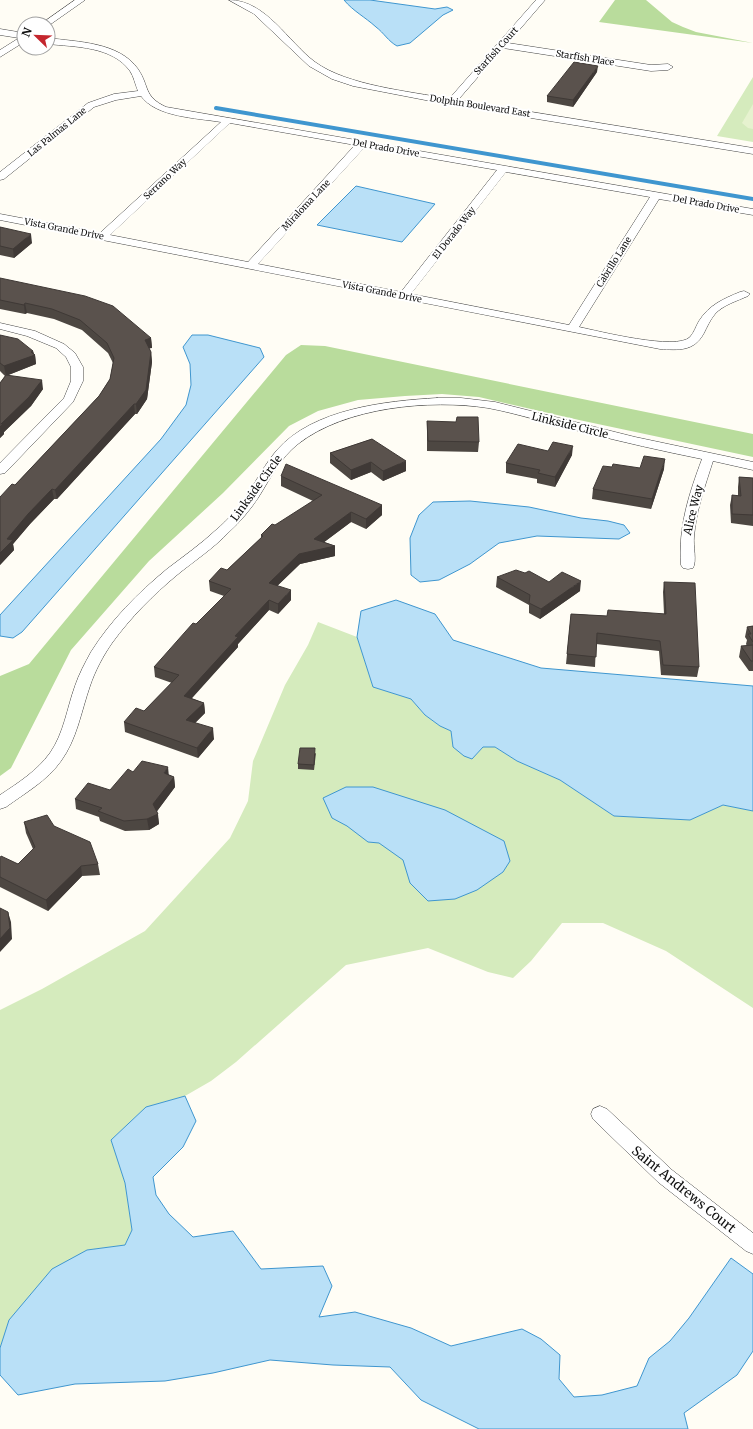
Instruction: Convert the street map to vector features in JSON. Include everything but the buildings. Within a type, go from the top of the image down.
[{"type":"street","points":[[56,17],[81,0]]},
{"type":"street","name":"Dolphin Boulevard East","points":[[233,0],[257,12],[306,60],[326,73],[367,87],[753,151]]},
{"type":"street","name":"Starfish Court","points":[[451,102],[542,0]]},
{"type":"street","points":[[0,32],[16,35]]},
{"type":"street","points":[[56,42],[105,50],[119,56],[135,71],[143,94]]},
{"type":"street","points":[[0,54],[16,43]]},
{"type":"street","name":"Starfish Place","points":[[501,45],[651,68],[668,67]]},
{"type":"street","name":"Del Prado Drive","points":[[143,94],[150,103],[164,109],[753,212]]},
{"type":"street","name":"Las Palmas Lane","points":[[0,177],[91,105],[114,97],[143,94]]},
{"type":"street","name":"Serrano Way","points":[[102,237],[227,121]]},
{"type":"street","name":"Miraloma Lane","points":[[250,266],[362,144]]},
{"type":"street","name":"El Dorado Way","points":[[404,296],[503,169]]},
{"type":"street","name":"Cabrillo Lane","points":[[572,329],[656,195]]},
{"type":"street","name":"Vista Grande Drive","points":[[0,217],[660,346],[684,346],[692,343],[712,312],[721,304],[744,294]]},
{"type":"street","points":[[0,326],[52,340],[72,355],[76,362],[78,377],[77,384],[69,399],[0,470]]},
{"type":"street","name":"Linkside Circle","points":[[0,803],[40,774],[56,757],[65,741],[83,683],[96,656],[110,635],[135,605],[158,584],[220,534],[242,510],[268,468],[282,452],[294,440],[316,427],[340,417],[383,406],[453,402],[483,404],[621,438],[753,466]]},
{"type":"street","name":"Alice Way","points":[[688,565],[686,552],[686,532],[708,456]]},
{"type":"street","name":"Saint Andrews Court","points":[[600,1114],[665,1176],[753,1245]]},
{"type":"green space","points":[[615,0],[646,0],[672,22],[683,27],[696,32],[753,43],[599,22]]},
{"type":"green space","points":[[753,77],[753,142],[717,136]]},
{"type":"green space","points":[[753,104],[753,129],[748,128],[742,123]]},
{"type":"green space","points":[[301,345],[325,346],[753,434],[753,457],[479,397],[442,394],[358,400],[318,411],[289,426],[223,493],[149,561],[71,650],[11,768],[0,776],[0,676],[29,664],[286,355]]},
{"type":"green space","points":[[318,622],[357,637],[373,687],[411,699],[425,715],[440,726],[451,731],[453,747],[472,759],[483,747],[495,747],[517,761],[560,780],[614,816],[690,820],[723,805],[753,811],[753,1008],[666,951],[603,923],[562,923],[531,961],[513,978],[488,972],[428,948],[346,965],[236,1062],[211,1081],[185,1096],[146,1107],[111,1140],[125,1183],[132,1230],[125,1245],[87,1250],[9,1320],[0,1348],[0,1010],[42,989],[145,931],[230,838],[248,801],[253,761],[285,685],[308,645]]},
{"type":"water","points":[[344,0],[370,0],[435,9],[447,7],[453,10],[443,15],[410,43],[397,46]]},
{"type":"water","points":[[356,186],[435,204],[402,242],[317,225]]},
{"type":"water","points":[[192,335],[208,335],[260,348],[264,357],[22,632],[13,638],[0,636],[0,615],[161,439],[186,405],[191,385],[190,364],[183,347]]},
{"type":"water","points":[[470,501],[529,507],[581,518],[608,521],[624,525],[630,533],[619,539],[537,536],[499,543],[470,564],[439,580],[420,582],[411,575],[410,538],[419,515],[433,502]]},
{"type":"water","points":[[396,600],[435,614],[453,640],[541,668],[753,686],[753,811],[723,805],[690,820],[614,816],[560,780],[517,761],[495,747],[483,747],[472,759],[464,756],[453,747],[451,731],[440,726],[425,715],[411,699],[373,687],[357,637],[361,611]]},
{"type":"water","points":[[346,787],[373,787],[445,810],[504,841],[510,861],[503,872],[477,890],[455,899],[428,901],[410,883],[403,860],[379,843],[368,842],[347,826],[332,818],[323,798]]},
{"type":"water","points":[[185,1096],[196,1121],[183,1147],[153,1177],[156,1195],[169,1214],[193,1237],[233,1231],[261,1269],[323,1266],[332,1286],[319,1317],[355,1312],[411,1328],[451,1346],[522,1329],[541,1339],[560,1355],[559,1379],[574,1397],[602,1395],[637,1386],[649,1358],[670,1341],[689,1318],[731,1258],[753,1274],[753,1351],[737,1375],[684,1413],[688,1429],[479,1429],[421,1400],[390,1367],[333,1365],[270,1360],[213,1373],[165,1381],[75,1384],[18,1395],[0,1375],[0,1348],[9,1320],[52,1269],[87,1250],[125,1245],[132,1230],[125,1183],[111,1140],[146,1107]]},
{"type":"waterway","points":[[216,108],[753,199]]}]
